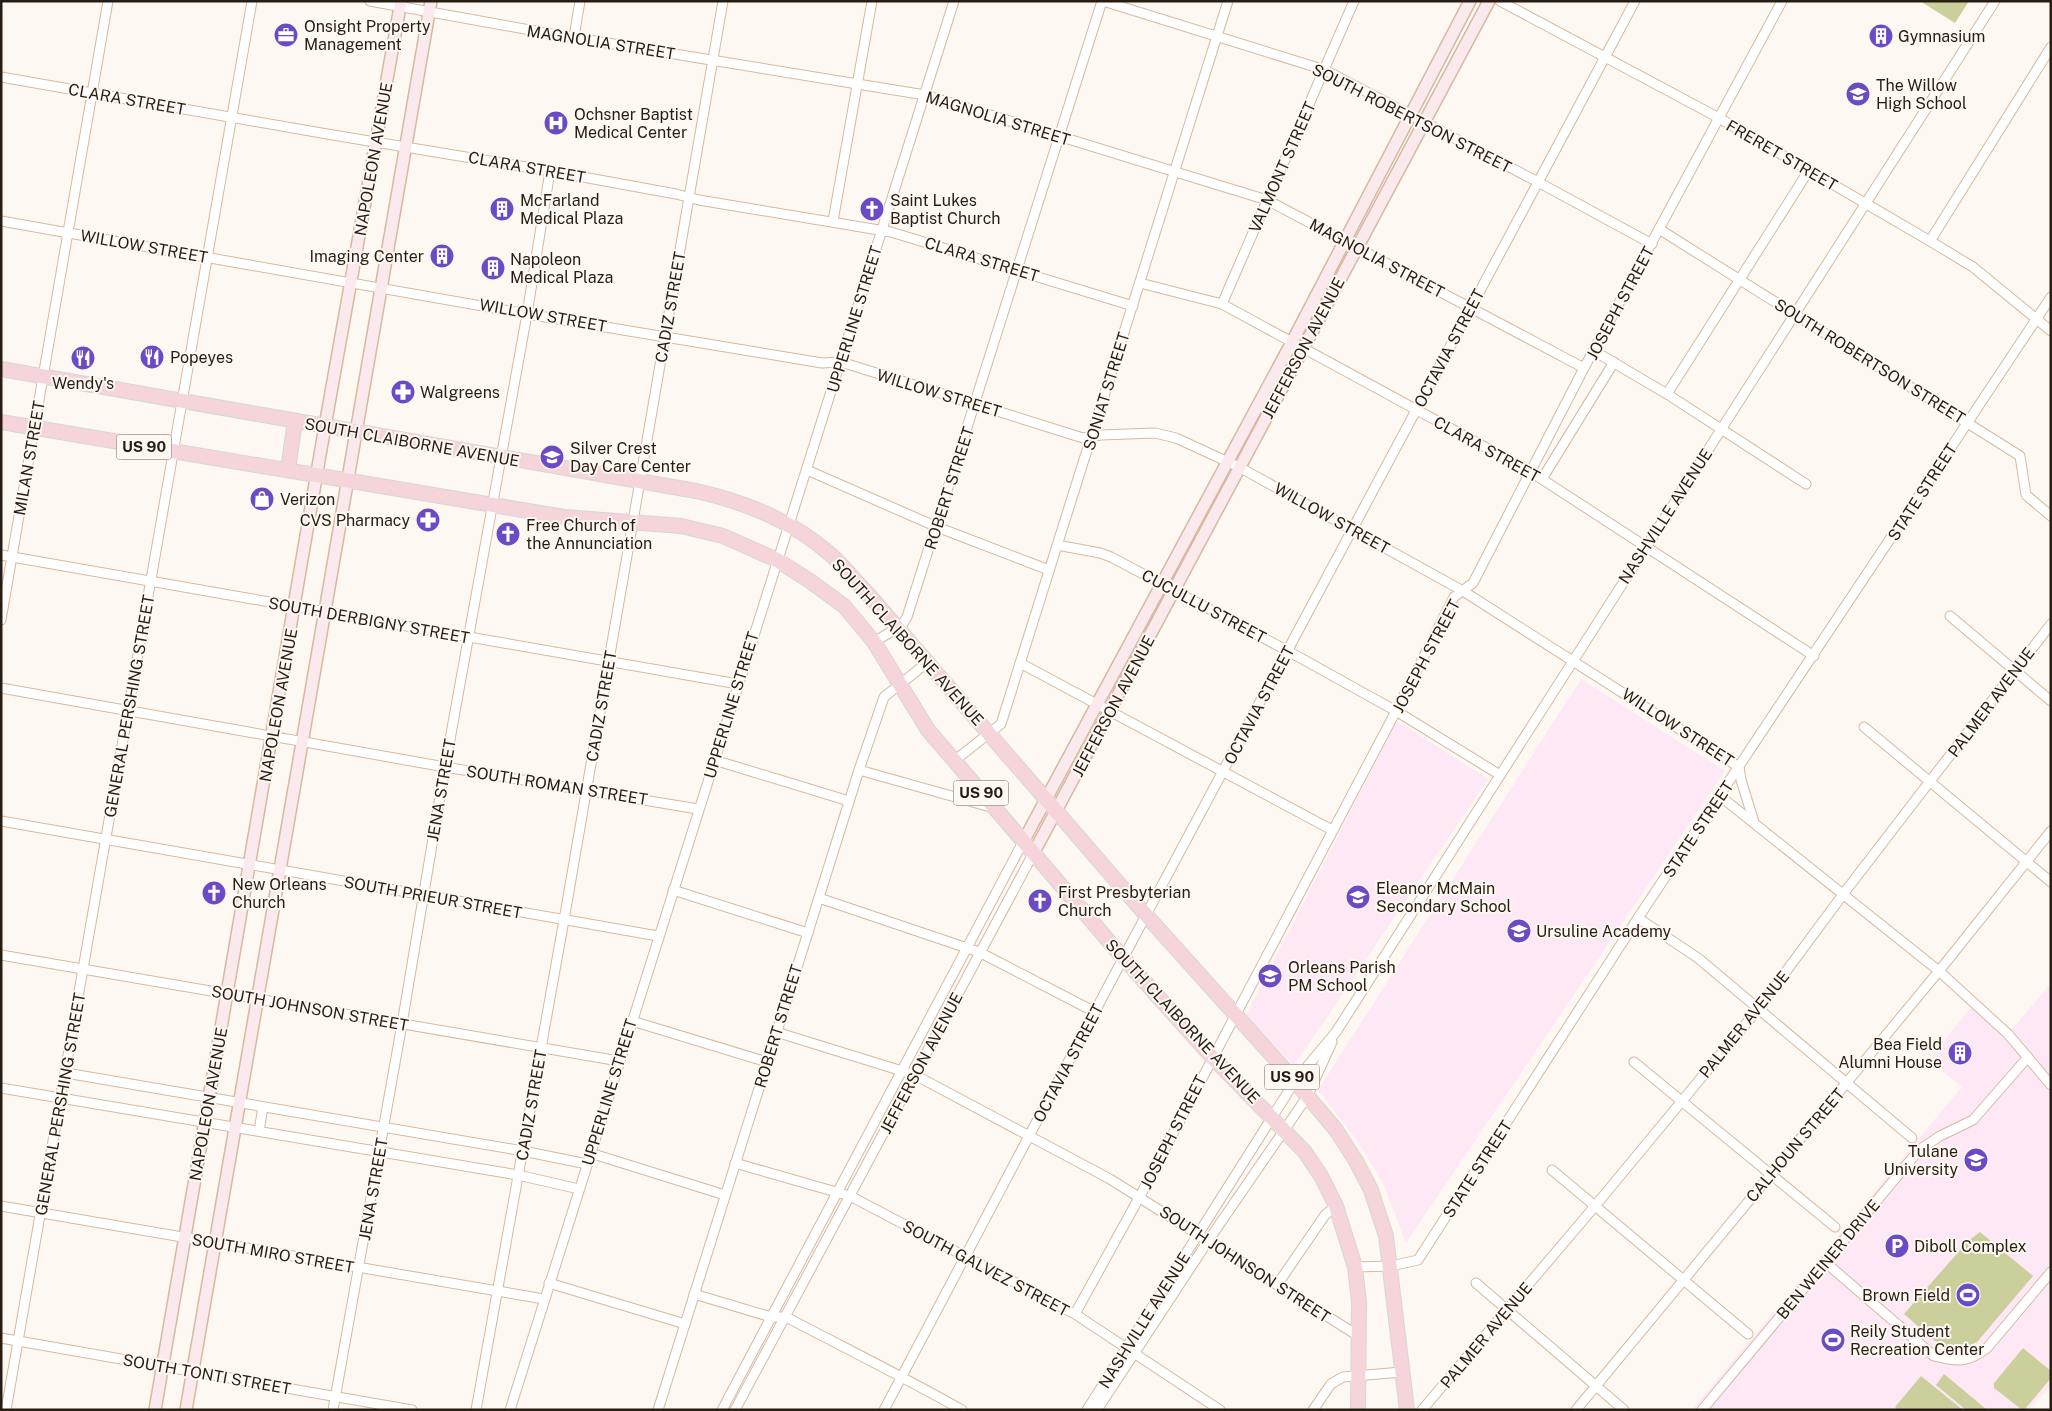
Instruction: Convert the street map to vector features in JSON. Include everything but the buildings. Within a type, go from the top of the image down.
[{"type":"main road","name":"JEFFERSON AVENUE","points":[[1023,842],[1292,342],[1470,1]]},
{"type":"main road","name":"JEFFERSON AVENUE","points":[[1033,854],[1489,1]]},
{"type":"main road","name":"NAPOLEON AVENUE","points":[[155,1410],[325,426],[401,4]]},
{"type":"main road","name":"NAPOLEON AVENUE","points":[[186,1410],[430,7]]},
{"type":"main road","name":"SOUTH CLAIBORNE AVENUE","points":[[1,369],[640,480],[725,498],[763,511],[789,525],[831,556],[928,662],[1056,812],[1295,1081],[1336,1130],[1371,1190],[1386,1236],[1391,1266],[1406,1410]]},
{"type":"main road","points":[[288,469],[295,421]]},
{"type":"main road","name":"SOUTH CLAIBORNE AVENUE","points":[[1,422],[564,517],[681,526],[723,536],[777,560],[810,581],[844,606],[874,642],[928,730],[994,809],[1212,1057],[1305,1152],[1321,1176],[1336,1206],[1355,1268],[1359,1302],[1360,1337],[1357,1375],[1358,1410]]},
{"type":"street","name":"MILAN STREET","points":[[1,620],[108,1]]},
{"type":"street","name":"GENERAL PERSHING STREET","points":[[6,1410],[40,1212],[62,1098],[105,840],[252,1]]},
{"type":"street","name":"MAGNOLIA STREET","points":[[370,1],[430,7],[574,37],[925,95],[1267,200],[1584,368]]},
{"type":"street","points":[[574,37],[580,1]]},
{"type":"street","name":"CADIZ STREET","points":[[476,1410],[564,920],[723,1]]},
{"type":"street","points":[[833,221],[872,1]]},
{"type":"street","name":"UPPERLINE STREET","points":[[510,1410],[954,1]]},
{"type":"street","name":"SOUTH ROBERTSON STREET","points":[[1102,1],[1324,70],[1652,244]]},
{"type":"street","name":"ROBERT STREET","points":[[897,628],[907,617],[937,527],[1102,1]]},
{"type":"street","name":"SONIAT STREET","points":[[954,761],[1001,724],[1228,1]]},
{"type":"street","name":"VALMONT STREET","points":[[1222,304],[1354,1]]},
{"type":"street","name":"FRERET STREET","points":[[1500,1],[1719,118],[1974,267],[2051,331]]},
{"type":"street","name":"OCTAVIA STREET","points":[[884,1410],[964,1256],[1030,1136],[1146,915],[1635,1]]},
{"type":"street","name":"JOSEPH STREET","points":[[1074,1314],[1140,1196],[1396,711],[1454,597],[1474,583],[1584,368],[1782,1]]},
{"type":"street","name":"NASHVILLE AVENUE","points":[[1097,1410],[1198,1234],[1271,1117],[1295,1081],[1336,1032],[1995,1]]},
{"type":"street","points":[[1930,241],[2051,47]]},
{"type":"street","name":"CLARA STREET","points":[[1,77],[882,230],[1133,306]]},
{"type":"street","points":[[1667,394],[1809,170]]},
{"type":"street","name":"JENA STREET","points":[[333,1410],[380,1152],[445,766],[527,314],[550,171]]},
{"type":"street","name":"WILLOW STREET","points":[[1,220],[527,314],[822,363],[841,362],[1083,438],[1156,433],[1176,438],[1239,467],[1463,591],[1740,766],[1741,780],[1754,822]]},
{"type":"street","name":"SOUTH ROBERTSON STREET","points":[[1659,229],[2020,456],[2026,494],[2051,516]]},
{"type":"street","name":"CLARA STREET","points":[[1140,283],[1222,304],[1542,478],[1814,656]]},
{"type":"street","name":"STATE STREET","points":[[1355,1268],[1391,1266],[1418,1260],[1638,918],[2051,297]]},
{"type":"street","points":[[1594,351],[1667,394],[1806,484]]},
{"type":"street","points":[[1542,478],[1614,362]]},
{"type":"street","points":[[807,470],[937,527],[1049,570]]},
{"type":"street","name":"CUCULLU STREET","points":[[1057,545],[1100,553],[1174,590],[1396,711],[1500,775]]},
{"type":"street","name":"SOUTH DERBIGNY STREET","points":[[1,555],[738,684]]},
{"type":"street","points":[[1950,616],[2051,701]]},
{"type":"street","name":"PALMER AVENUE","points":[[1422,1410],[1595,1206],[1759,1008],[1844,893],[2051,624]]},
{"type":"street","points":[[874,642],[897,628]]},
{"type":"street","name":"ROBERT STREET","points":[[658,1410],[859,770],[884,697],[928,662]]},
{"type":"street","points":[[1020,663],[1332,830]]},
{"type":"street","name":"SOUTH ROMAN STREET","points":[[1,688],[302,742],[698,809]]},
{"type":"street","points":[[1864,727],[2051,882]]},
{"type":"street","points":[[714,760],[850,801]]},
{"type":"street","points":[[859,770],[994,809]]},
{"type":"street","points":[[1720,796],[1844,893],[1939,971],[2008,1034],[2051,1085]]},
{"type":"street","name":"SOUTH PRIEUR STREET","points":[[1,821],[658,936]]},
{"type":"street","name":"CALHOUN STREET","points":[[1576,1410],[1939,971],[2051,832]]},
{"type":"street","name":"JEFFERSON AVENUE","points":[[722,1410],[1023,842]]},
{"type":"street","name":"JEFFERSON AVENUE","points":[[735,1410],[1033,854]]},
{"type":"street","points":[[673,890],[808,933]]},
{"type":"street","points":[[819,898],[979,952],[1095,1012]]},
{"type":"street","points":[[1638,918],[1698,958],[1912,1138]]},
{"type":"street","name":"SOUTH JOHNSON STREET","points":[[1,955],[619,1061]]},
{"type":"street","points":[[632,1021],[767,1062]]},
{"type":"street","name":"SOUTH JOHNSON STREET","points":[[776,1032],[915,1075],[1140,1196],[1360,1337]]},
{"type":"street","name":"NASHVILLE AVENUE","points":[[1087,1410],[1308,1097],[1336,1032]]},
{"type":"street","name":"BEN WEINER DRIVE","points":[[1702,1410],[1919,1150],[1940,1136],[1973,1120],[2028,1058]]},
{"type":"street","points":[[1634,1062],[1835,1227]]},
{"type":"street","points":[[66,1073],[523,1151],[587,1164]]},
{"type":"street","points":[[1,1088],[518,1175],[579,1189]]},
{"type":"street","points":[[258,1131],[263,1106]]},
{"type":"street","points":[[590,1153],[725,1196]]},
{"type":"street","name":"SOUTH GALVEZ STREET","points":[[735,1163],[850,1196],[1074,1314],[1129,1352],[1220,1410]]},
{"type":"street","points":[[1552,1170],[1748,1334]]},
{"type":"street","name":"SOUTH MIRO STREET","points":[[1,1206],[544,1299]]},
{"type":"street","points":[[1277,1284],[1325,1215],[1336,1206]]},
{"type":"street","points":[[1825,1262],[1934,1356],[1953,1361],[1976,1357],[1987,1348],[2051,1272]]},
{"type":"street","points":[[549,1283],[685,1324]]},
{"type":"street","points":[[1476,1283],[1624,1410]]},
{"type":"street","points":[[694,1294],[771,1317],[786,1317],[962,1410]]},
{"type":"street","name":"SOUTH TONTI STREET","points":[[1,1338],[412,1410]]},
{"type":"street","points":[[1313,1410],[1331,1384],[1343,1377],[1402,1372]]},
{"type":"shaded area","name":"Ursuline Academy","points":[[1581,679],[1725,771],[1406,1243],[1382,1181],[1356,1139],[1318,1090]]},
{"type":"shaded area","name":"Eleanor McMain Secondary School","points":[[1397,721],[1488,779],[1294,1066],[1246,1015]]},
{"type":"shaded area","name":"Tulane University","points":[[2051,983],[2051,1386],[2027,1410],[1692,1410],[1962,1087],[1929,1060],[1974,1003],[2008,1034]]},
{"type":"green space","points":[[1920,1],[1969,1],[1955,23]]},
{"type":"green space","name":"Brown Field","points":[[1980,1232],[2033,1276],[1977,1342],[1962,1349],[1944,1346],[1935,1341],[1904,1314],[1968,1241]]},
{"type":"green space","points":[[2023,1348],[2051,1371],[2051,1378],[2025,1409],[2021,1409],[1994,1388],[1994,1383]]},
{"type":"green space","points":[[1944,1374],[1986,1409],[1966,1410],[1936,1385]]},
{"type":"green space","points":[[1921,1376],[1963,1410],[1898,1410],[1895,1407]]},
{"type":"place","name":"Onsight Property Management","points":[[286,35]]},
{"type":"place","name":"Gymnasium","points":[[1881,36]]},
{"type":"place","name":"The Willow High School","points":[[1858,94]]},
{"type":"place","name":"Ochsner Baptist Medical Center","points":[[556,123]]},
{"type":"place","name":"McFarland Medical Plaza","points":[[502,209]]},
{"type":"place","name":"Saint Lukes Baptist Church","points":[[872,209]]},
{"type":"place","name":"Imaging Center","points":[[442,256]]},
{"type":"place","name":"Napoleon Medical Plaza","points":[[493,268]]},
{"type":"place","name":"Popeyes","points":[[152,357]]},
{"type":"place","name":"Wendy's","points":[[83,358]]},
{"type":"place","name":"Walgreens","points":[[403,392]]},
{"type":"place","name":"Silver Crest Day Care Center","points":[[552,457]]},
{"type":"place","name":"Verizon","points":[[262,499]]},
{"type":"place","name":"CVS Pharmacy","points":[[428,520]]},
{"type":"place","name":"Free Church of the Annunciation","points":[[508,534]]},
{"type":"place","name":"New Orleans Church","points":[[214,893]]},
{"type":"place","name":"Eleanor McMain Secondary School","points":[[1358,897]]},
{"type":"place","name":"First Presbyterian Church","points":[[1040,901]]},
{"type":"place","name":"Ursuline Academy","points":[[1519,931]]},
{"type":"place","name":"Orleans Parish PM School","points":[[1270,976]]},
{"type":"place","name":"Bea Field Alumni House","points":[[1960,1053]]},
{"type":"place","name":"Tulane University","points":[[1976,1160]]},
{"type":"place","name":"Diboll Complex","points":[[1897,1246]]},
{"type":"place","name":"Brown Field","points":[[1968,1295]]},
{"type":"place","name":"Reily Student Recreation Center","points":[[1833,1340]]}]
